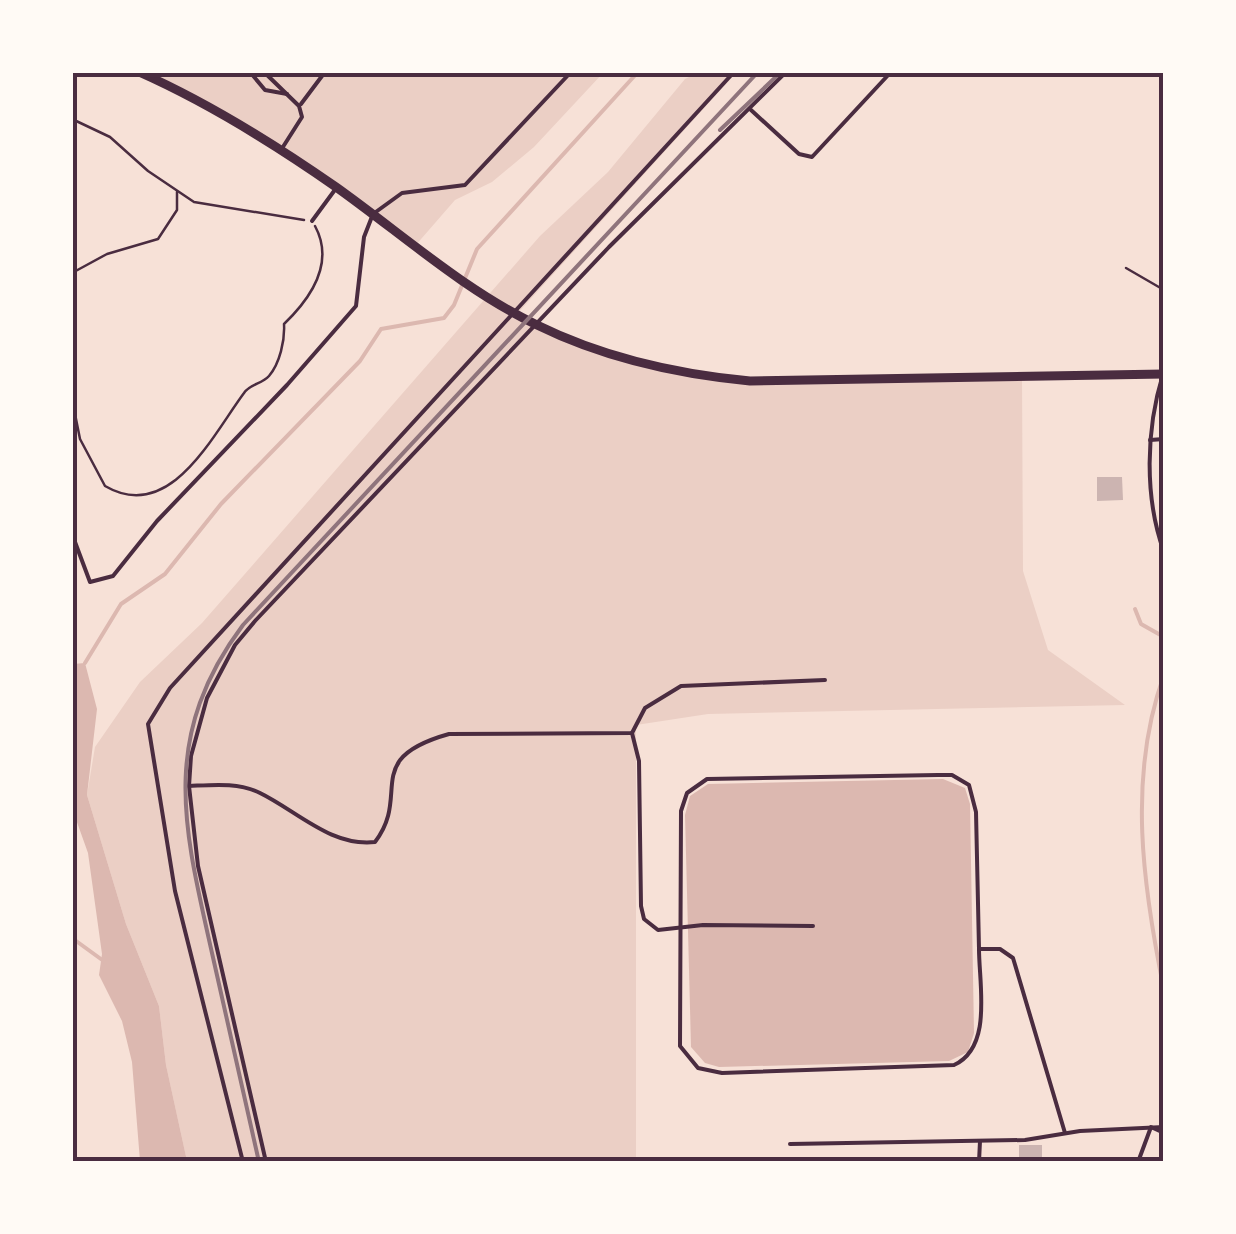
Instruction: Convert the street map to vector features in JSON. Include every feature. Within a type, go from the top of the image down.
[{"type":"street","points":[[139,72],[184,92],[281,150],[512,312],[536,325],[647,365],[750,381],[1163,373]]},
{"type":"lane","points":[[250,72],[265,90],[289,95]]},
{"type":"lane","points":[[264,72],[299,106],[302,117],[281,150]]},
{"type":"lane","points":[[299,106],[325,72]]},
{"type":"lane","points":[[72,534],[90,582],[113,576],[157,521],[287,385],[356,306],[364,237],[373,214],[402,193],[464,185],[571,72]]},
{"type":"lane","points":[[244,1162],[175,891],[148,724],[184,673],[734,72]]},
{"type":"lane","points":[[266,1162],[198,866],[189,786],[191,756],[206,698],[236,646],[642,214],[786,72]]},
{"type":"lane","points":[[751,110],[800,154],[812,157],[891,72]]},
{"type":"lane","points":[[312,221],[336,188]]},
{"type":"lane","points":[[1163,373],[1154,402],[1150,440],[1154,518],[1164,552]]},
{"type":"lane","points":[[1150,440],[1164,439]]},
{"type":"lane","points":[[813,926],[682,926],[658,930],[644,919],[638,760],[632,733],[645,708],[681,686],[824,680]]},
{"type":"lane","points":[[189,786],[236,786],[258,792],[332,834],[359,844],[375,842],[385,830],[392,774],[403,753],[424,741],[448,734],[632,733]]},
{"type":"lane","points":[[952,775],[969,784],[974,797],[980,948],[979,1040],[966,1060],[954,1065],[722,1073],[698,1068],[687,1060],[680,1046],[681,811],[694,784],[708,779],[952,775]]},
{"type":"lane","points":[[980,948],[1000,949],[1013,958],[1066,1133]]},
{"type":"lane","points":[[1138,1162],[1151,1127]]},
{"type":"lane","points":[[790,1144],[980,1141],[1151,1127],[1164,1130]]},
{"type":"lane","points":[[980,1141],[980,1162]]},
{"type":"path","points":[[72,119],[110,137],[194,202],[312,221],[324,244],[320,274],[307,302],[284,324],[286,339],[269,377],[247,388],[196,461],[154,495],[133,497],[105,486],[80,440],[72,398]]},
{"type":"path","points":[[72,273],[106,254],[158,239],[177,210],[177,190]]},
{"type":"path","points":[[1126,268],[1164,290]]},
{"type":"shaded area","points":[[139,73],[603,73],[534,147],[492,182],[455,200],[415,246],[245,126]]},
{"type":"shaded area","points":[[697,73],[736,73],[517,314],[620,358],[750,381],[1022,377],[1023,571],[1048,650],[1125,705],[708,714],[636,725],[636,1161],[187,1161],[166,1065],[159,1006],[126,924],[87,795],[95,747],[140,682],[202,623],[540,236],[608,172],[685,79]]},
{"type":"shaded area","points":[[85,663],[97,709],[87,795],[126,924],[159,1006],[166,1065],[187,1161],[140,1161],[132,1062],[122,1021],[99,975],[102,954],[88,853],[73,811],[73,664]]},
{"type":"shaded area","points":[[943,779],[965,788],[970,804],[974,1033],[968,1052],[949,1061],[719,1067],[705,1063],[691,1047],[685,815],[690,796],[708,784]]},
{"type":"building","points":[[1097,477],[1122,477],[1123,500],[1097,501]]},
{"type":"building","points":[[1019,1145],[1042,1145],[1042,1162],[1019,1162]]},
{"type":"waterway","points":[[85,663],[121,604],[165,574],[221,504],[360,361],[381,329],[444,318],[454,305],[477,249],[638,72]]},
{"type":"waterway","points":[[1135,609],[1141,624],[1164,637]]},
{"type":"waterway","points":[[1164,675],[1145,753],[1142,792],[1145,872],[1164,990]]},
{"type":"waterway","points":[[72,938],[105,962]]},
{"type":"railway","points":[[259,1162],[187,824],[189,745],[199,706],[216,666],[243,625],[758,72]]},
{"type":"railway","points":[[720,130],[781,72]]}]
